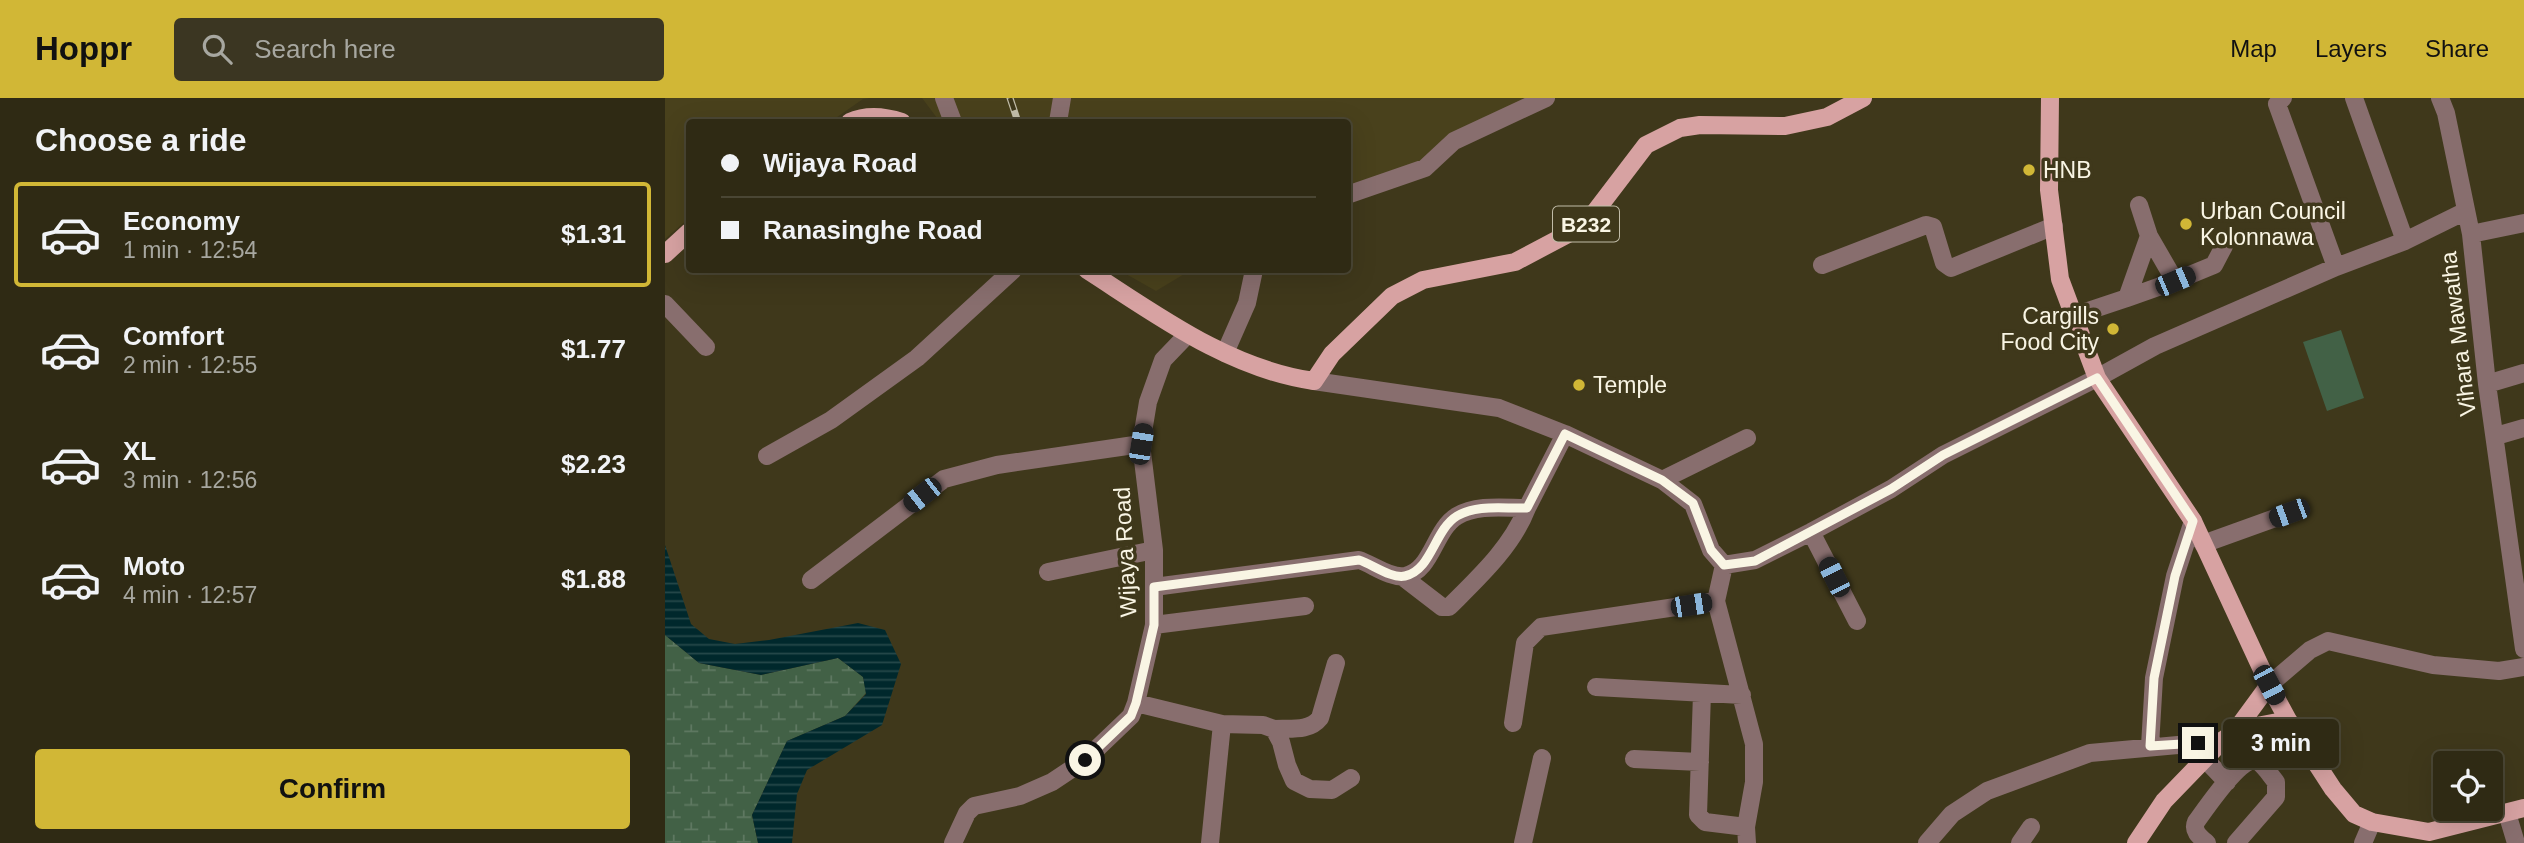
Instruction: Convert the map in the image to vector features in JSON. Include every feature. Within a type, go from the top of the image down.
[{"type":"main road","name":"B232","points":[[1314,381],[1332,354],[1392,296],[1423,280],[1515,262],[1585,225],[1646,145],[1680,128],[1700,125],[1785,126],[1827,117],[1863,98]]},
{"type":"main road","points":[[2050,98],[2049,190],[2060,279],[2097,378],[2193,521],[2269,685],[2288,720],[2333,789],[2354,814],[2372,822],[2429,832],[2516,810]]},
{"type":"main road","points":[[856,119],[883,116],[892,119]]},
{"type":"main road","points":[[665,254],[686,235]]},
{"type":"main road","points":[[1092,273],[1187,335],[1283,377],[1314,381]]},
{"type":"main road","points":[[2136,843],[2164,801],[2229,736],[2269,685]]},
{"type":"main road","points":[[2229,736],[2288,720]]},
{"type":"street","points":[[944,98],[952,119]]},
{"type":"street","points":[[1058,119],[1062,98]]},
{"type":"street","points":[[1351,194],[1425,168],[1454,141],[1546,98]]},
{"type":"street","points":[[2283,98],[2277,104],[2336,267]]},
{"type":"street","points":[[2354,98],[2405,241]]},
{"type":"street","name":"Vihara Mawatha","points":[[2440,98],[2471,234],[2487,384],[2524,649]]},
{"type":"street","points":[[2139,205],[2149,236],[2175,281]]},
{"type":"street","points":[[1724,565],[1755,561],[1891,489],[1943,455],[2155,346],[2336,267],[2405,241],[2466,211]]},
{"type":"street","points":[[2471,234],[2524,223]]},
{"type":"street","points":[[1822,265],[1926,225],[1933,227],[1944,263],[1951,268],[2054,226]]},
{"type":"street","points":[[2127,298],[2149,236]]},
{"type":"street","points":[[2073,316],[2214,265],[2224,246]]},
{"type":"street","points":[[767,456],[831,420],[917,358],[1010,273]]},
{"type":"street","points":[[1225,353],[1247,303],[1253,273]]},
{"type":"street","points":[[665,304],[706,347]]},
{"type":"street","name":"Wijaya Road","points":[[953,843],[967,813],[974,806],[1020,796],[1052,782],[1085,760],[1131,716],[1154,625],[1154,550],[1141,444],[1148,402],[1163,360],[1187,335]]},
{"type":"street","points":[[2487,384],[2524,373]]},
{"type":"street","points":[[1314,381],[1499,408],[1565,434],[1662,480],[1693,503],[1711,550],[1724,565]]},
{"type":"street","points":[[2495,436],[2524,428]]},
{"type":"street","points":[[1154,587],[1359,560],[1389,574],[1403,577],[1442,607],[1449,607],[1478,578],[1519,528],[1565,434]]},
{"type":"street","points":[[1662,480],[1747,438]]},
{"type":"street","points":[[811,580],[944,478],[997,465],[1141,444]]},
{"type":"street","points":[[1403,577],[1424,563],[1440,533],[1456,516],[1477,509],[1527,508]]},
{"type":"street","points":[[2203,544],[2289,513]]},
{"type":"street","points":[[2150,746],[2154,678],[2175,576],[2193,521]]},
{"type":"street","points":[[1811,532],[1857,621]]},
{"type":"street","points":[[1048,572],[1154,550]]},
{"type":"street","points":[[1702,693],[1698,815],[1700,820],[1746,835],[1754,782],[1754,744],[1716,601],[1724,565]]},
{"type":"street","points":[[1513,723],[1525,643],[1541,627],[1716,601]]},
{"type":"street","points":[[1154,625],[1305,606]]},
{"type":"street","points":[[2269,685],[2310,650],[2328,641],[2433,665],[2498,671],[2524,667]]},
{"type":"street","points":[[1136,703],[1222,724],[1263,724],[1274,729],[1307,728],[1320,718],[1336,663]]},
{"type":"street","points":[[1596,687],[1742,695]]},
{"type":"street","points":[[1210,843],[1222,724]]},
{"type":"street","points":[[1274,729],[1294,781],[1310,789],[1332,790],[1351,778]]},
{"type":"street","points":[[1927,843],[1952,814],[1987,791],[2090,752],[2229,736]]},
{"type":"street","points":[[1523,843],[1542,758]]},
{"type":"street","points":[[2206,758],[2227,782]]},
{"type":"street","points":[[1634,759],[1700,762]]},
{"type":"street","points":[[2207,843],[2194,826],[2246,761],[2258,761],[2276,782],[2276,797],[2236,843]]},
{"type":"street","points":[[2516,810],[2516,843]]},
{"type":"street","points":[[2363,843],[2372,822]]},
{"type":"street","points":[[2020,843],[2031,827]]},
{"type":"shaded area","points":[[665,98],[870,98],[863,99],[834,119],[686,119],[686,221],[665,239]]},
{"type":"shaded area","points":[[922,98],[1531,98],[1426,161],[1351,191],[1351,119],[938,119]]},
{"type":"shaded area","points":[[1124,273],[1186,273],[1156,291]]},
{"type":"green space","points":[[2341,330],[2364,398],[2327,411],[2303,342]]},
{"type":"green space","points":[[665,635],[699,663],[761,675],[838,658],[863,677],[866,693],[845,716],[787,741],[752,815],[758,843],[665,843]]},
{"type":"water","points":[[665,545],[691,624],[709,639],[735,644],[858,623],[885,630],[901,664],[882,725],[807,770],[797,794],[792,843],[758,843],[752,815],[787,741],[845,716],[866,694],[863,677],[838,658],[761,675],[699,663],[665,635]]},
{"type":"railway","points":[[1010,98],[1017,119]]},
{"type":"place","name":"HNB","points":[[2029,170]]},
{"type":"place","name":"Urban Council Kolonnawa","points":[[2186,224]]},
{"type":"place","name":"Cargills Food City","points":[[2113,329]]},
{"type":"place","name":"Temple","points":[[1579,385]]},
{"type":"route","points":[[1085,760],[1131,716],[1154,625],[1154,587],[1359,560],[1389,574],[1403,577],[1424,563],[1440,533],[1456,516],[1477,509],[1527,508],[1565,434],[1662,480],[1693,503],[1711,550],[1724,565],[1755,561],[1891,489],[1943,455],[2097,378],[2193,521],[2175,576],[2154,678],[2150,746],[2198,743]]}]
